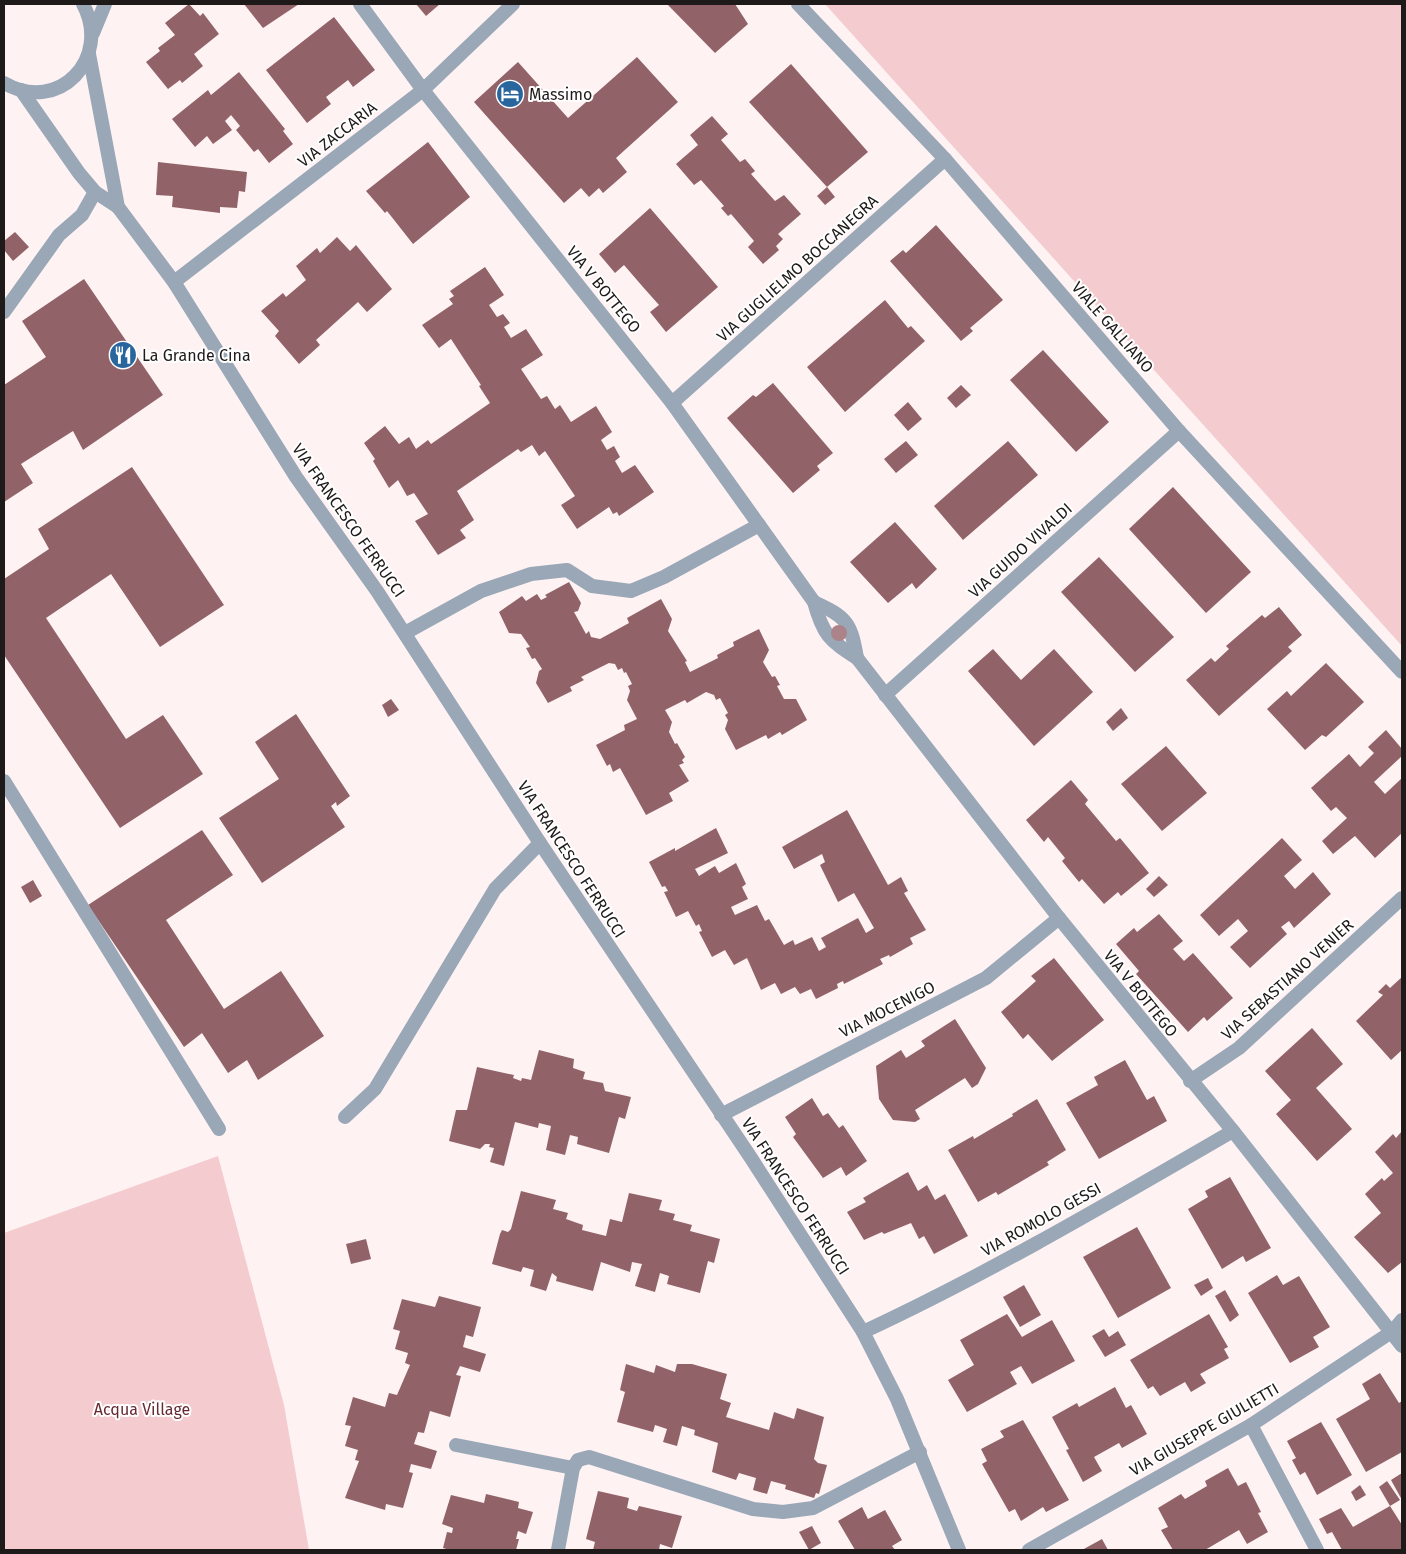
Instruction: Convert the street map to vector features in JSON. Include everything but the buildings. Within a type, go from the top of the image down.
[{"type":"street","points":[[83,4],[90,16],[93,34]]},
{"type":"street","points":[[4,83],[22,90],[38,92],[55,88],[70,81],[81,69],[89,54],[93,34],[106,4]]},
{"type":"street","name":"VIA V BOTTEGO","points":[[360,4],[423,90],[672,403],[814,602],[821,625],[833,643],[858,658],[1059,918],[1190,1081],[1233,1131],[1402,1346]]},
{"type":"street","name":"VIA ZACCARIA","points":[[174,282],[423,90],[513,4]]},
{"type":"street","name":"VIALE GALLIANO","points":[[798,4],[946,159],[1179,430],[1402,672]]},
{"type":"street","name":"VIA FRANCESCO FERRUCCI","points":[[89,54],[118,207]]},
{"type":"street","name":"VIA FRANCESCO FERRUCCI","points":[[22,90],[79,173],[95,192],[118,207],[174,282],[296,477],[405,633],[540,843],[863,1332],[920,1452],[959,1550]]},
{"type":"street","name":"VIA GUGLIELMO BOCCANEGRA","points":[[672,403],[946,159]]},
{"type":"street","points":[[4,312],[59,235],[82,215],[95,192]]},
{"type":"street","name":"VIA GUIDO VIVALDI","points":[[885,695],[1179,430]]},
{"type":"street","points":[[405,633],[481,591],[532,574],[567,570],[592,586],[631,591],[664,577],[759,525]]},
{"type":"street","name":"VIA V BOTTEGO","points":[[814,602],[836,612],[853,631],[858,658]]},
{"type":"street","points":[[4,782],[219,1129]]},
{"type":"street","points":[[345,1118],[375,1088],[494,889],[540,843]]},
{"type":"street","name":"VIA SEBASTIANO VENIER","points":[[1190,1081],[1239,1048],[1402,898]]},
{"type":"street","name":"VIA MOCENIGO","points":[[721,1115],[986,978],[1059,918]]},
{"type":"street","name":"VIA ROMOLO GESSI","points":[[863,1332],[912,1309],[1089,1214],[1233,1131]]},
{"type":"street","name":"VIA GIUSEPPE GIULIETTI","points":[[1029,1550],[1251,1425],[1392,1331],[1402,1320]]},
{"type":"street","points":[[1251,1425],[1317,1550]]},
{"type":"street","points":[[456,1445],[573,1468]]},
{"type":"street","points":[[558,1550],[573,1468],[578,1460],[590,1457],[753,1509],[783,1512],[813,1508],[920,1452]]},
{"type":"green space","points":[[825,4],[1402,4],[1402,646]]},
{"type":"green space","name":"Acqua Village","points":[[218,1156],[284,1405],[309,1550],[4,1550],[4,1233]]},
{"type":"place","name":"Massimo","points":[[510,94]]},
{"type":"place","name":"La Grande Cina","points":[[123,355]]}]
